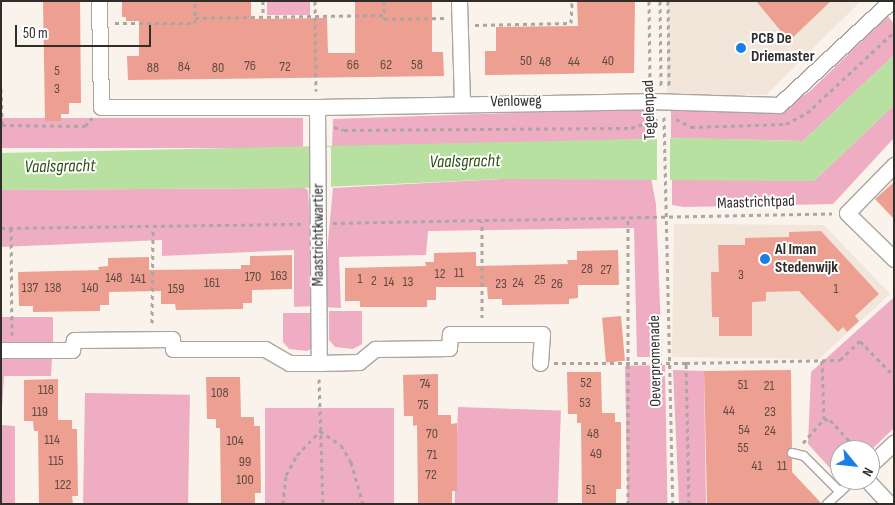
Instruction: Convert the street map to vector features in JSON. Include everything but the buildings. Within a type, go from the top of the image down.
[{"type":"street","points":[[99,1],[101,107]]},
{"type":"street","points":[[460,1],[462,103]]},
{"type":"street","name":"Venloweg","points":[[101,107],[317,107],[662,95],[779,105],[891,3]]},
{"type":"street","name":"Maastrichtkwartier","points":[[317,107],[320,189],[319,363]]},
{"type":"street","points":[[894,165],[847,213],[894,259]]},
{"type":"street","points":[[7,350],[72,350],[74,340],[172,339],[173,349],[265,349],[289,363],[359,362],[375,349],[449,348],[450,334],[542,334],[540,363]]},
{"type":"street","points":[[880,456],[894,443]]},
{"type":"street","points":[[876,490],[889,504]]},
{"type":"lane","points":[[795,453],[840,492],[827,504]]},
{"type":"path","points":[[100,23],[195,23],[195,1]]},
{"type":"path","points":[[263,1],[263,16]]},
{"type":"path","points":[[315,1],[316,94],[326,94]]},
{"type":"path","points":[[384,1],[384,19],[460,18],[476,26],[571,23],[572,1]]},
{"type":"path","points":[[649,1],[650,85],[662,95]]},
{"type":"path","name":"Tegelenpad","points":[[660,1],[666,218]]},
{"type":"path","points":[[662,95],[668,1]]},
{"type":"path","points":[[195,18],[384,14]]},
{"type":"path","points":[[640,85],[650,85],[662,95]]},
{"type":"path","points":[[662,95],[679,86]]},
{"type":"path","points":[[1,89],[2,125],[85,126],[101,107]]},
{"type":"path","name":"Maastrichtpad","points":[[666,218],[847,213]]},
{"type":"path","points":[[628,218],[628,504]]},
{"type":"path","name":"Oeverpromenade","points":[[666,218],[673,504]]},
{"type":"path","points":[[482,221],[482,334]]},
{"type":"path","points":[[7,350],[11,228]]},
{"type":"path","points":[[152,340],[153,228]]},
{"type":"path","points":[[540,363],[628,364],[840,360],[860,341],[894,376]]},
{"type":"path","points":[[795,453],[824,419],[822,360]]},
{"type":"path","points":[[319,363],[323,504]]},
{"type":"path","points":[[686,363],[689,504]]},
{"type":"path","points":[[824,419],[830,420],[849,440]]},
{"type":"path","points":[[283,504],[286,475],[297,455],[320,430]]},
{"type":"path","points":[[320,430],[341,445],[351,462],[363,504]]},
{"type":"shaded area","points":[[267,1],[310,1],[310,15],[267,15]]},
{"type":"shaded area","name":"PCB De Driemaster","points":[[668,1],[861,1],[766,95],[667,96]]},
{"type":"shaded area","points":[[888,16],[894,24],[894,55],[803,141],[671,138],[671,109],[783,108],[809,92]]},
{"type":"shaded area","points":[[894,105],[894,138],[833,204],[684,207],[672,205],[672,178],[814,181]]},
{"type":"shaded area","points":[[631,109],[650,111],[650,139],[332,148],[333,119]]},
{"type":"shaded area","points":[[1,118],[303,118],[303,148],[1,148]]},
{"type":"shaded area","points":[[651,178],[656,204],[662,357],[637,357],[634,228],[428,231],[426,255],[339,257],[341,308],[322,307],[333,188],[502,179]]},
{"type":"shaded area","points":[[304,188],[308,190],[314,306],[294,307],[294,250],[162,256],[162,240],[1,247],[1,190]]},
{"type":"shaded area","name":"Al Iman Stedenwijk","points":[[674,224],[824,225],[890,294],[819,359],[672,357]]},
{"type":"shaded area","points":[[893,298],[894,428],[880,441],[830,440],[830,468],[808,444],[811,372]]},
{"type":"shaded area","points":[[329,311],[362,311],[362,344],[353,349],[335,347],[329,340]]},
{"type":"shaded area","points":[[283,313],[316,313],[316,346],[307,351],[289,349],[283,342]]},
{"type":"shaded area","points":[[1,317],[53,317],[53,344],[1,344]]},
{"type":"shaded area","points":[[1,358],[52,358],[51,376],[4,376],[1,425]]},
{"type":"shaded area","points":[[665,365],[667,504],[627,504],[625,366]]},
{"type":"shaded area","points":[[673,370],[704,371],[706,504],[679,504]]},
{"type":"shaded area","points":[[85,393],[190,395],[188,504],[83,504]]},
{"type":"shaded area","points":[[458,407],[561,411],[558,504],[455,504]]},
{"type":"shaded area","points":[[265,408],[394,408],[394,504],[265,504]]},
{"type":"shaded area","points":[[1,425],[15,426],[15,504],[1,504]]},
{"type":"water","name":"Vaalsgracht","points":[[894,55],[894,105],[814,181],[502,179],[304,188],[1,190],[1,153],[688,138],[803,141]]},
{"type":"pier","points":[[657,136],[670,136],[670,181],[657,181]]},
{"type":"pier","points":[[309,147],[331,147],[331,189],[309,189]]},
{"type":"place","name":"PCB De Driemaster","points":[[741,48]]},
{"type":"place","name":"Al Iman Stedenwijk","points":[[765,259]]}]
